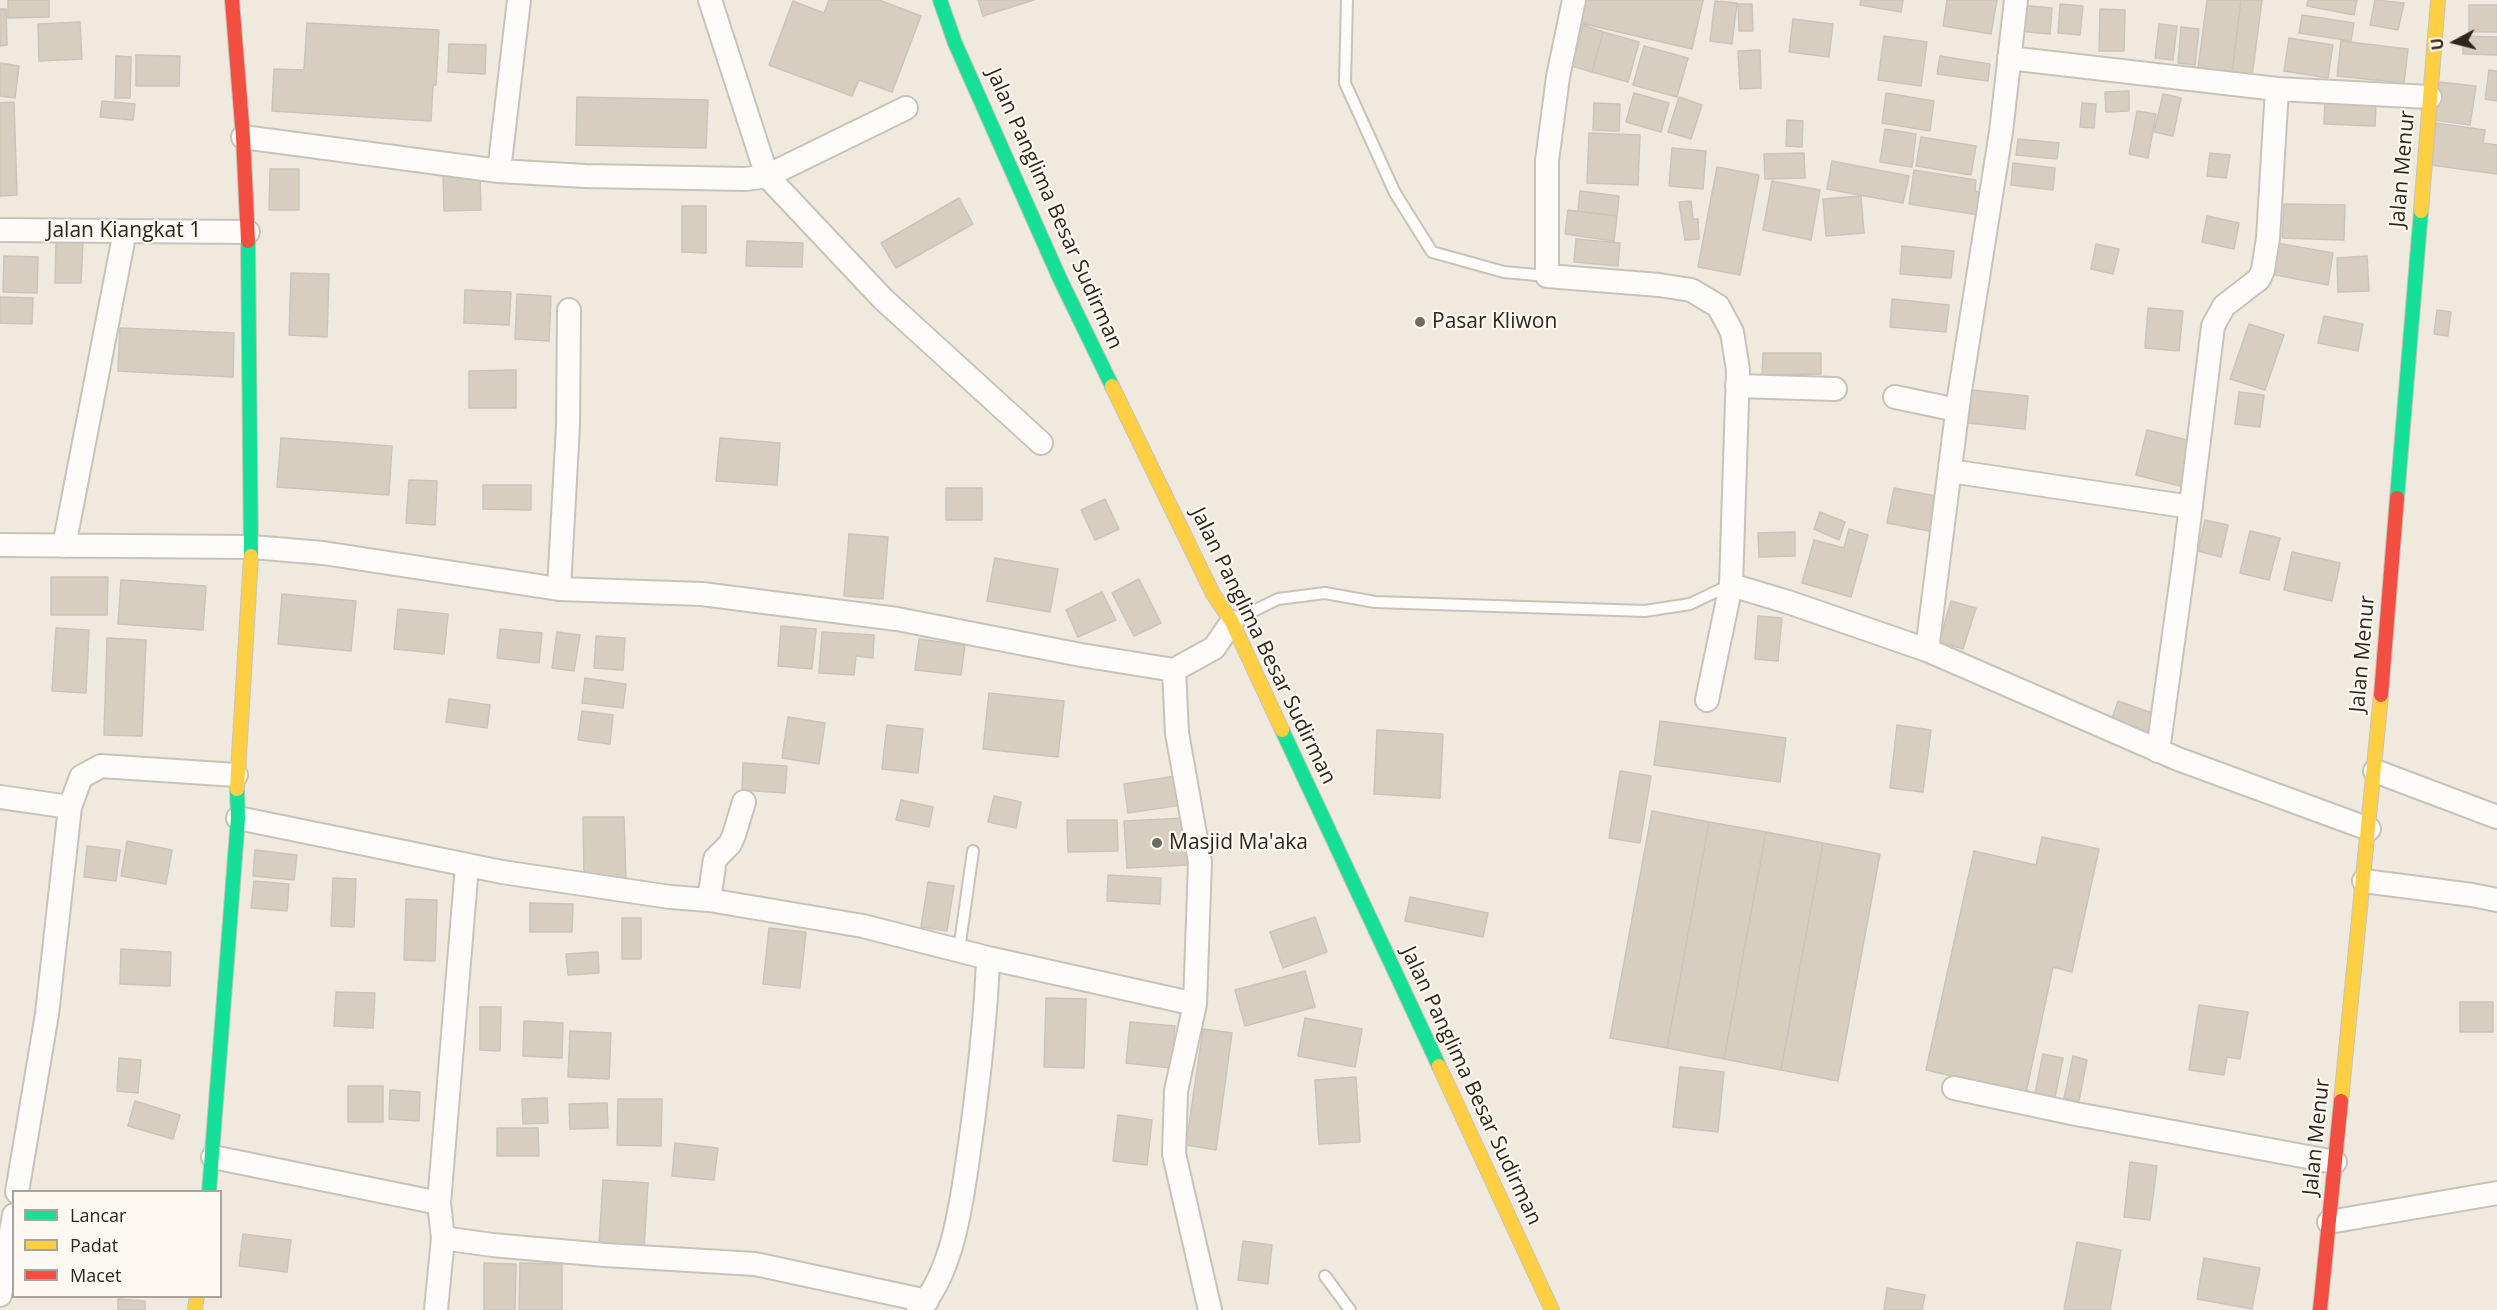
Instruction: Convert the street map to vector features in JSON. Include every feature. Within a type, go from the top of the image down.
[{"type":"street","points":[[209,1190],[238,818],[236,775],[252,547],[248,232],[232,0]]},
{"type":"street","points":[[499,171],[519,0]]},
{"type":"street","points":[[710,0],[767,176],[883,299],[1041,443]]},
{"type":"street","name":"Jalan Panglima Besar Sudirman","points":[[940,0],[955,43],[1059,279],[1213,594],[1232,622],[1552,1310]]},
{"type":"street","points":[[1574,0],[1558,77],[1547,161],[1547,276],[1659,285],[1691,290],[1718,306],[1732,332],[1738,370],[1731,585],[1707,700]]},
{"type":"street","points":[[1927,650],[1958,410],[2001,132],[2016,0]]},
{"type":"street","name":"Jalan Menur","points":[[2320,1310],[2375,771],[2438,0]]},
{"type":"street","points":[[2009,58],[2277,89],[2430,97]]},
{"type":"street","points":[[2158,751],[2213,326],[2224,306],[2259,279],[2266,258],[2277,89]]},
{"type":"street","points":[[243,137],[499,171],[585,176],[735,179],[767,176],[906,108]]},
{"type":"street","name":"Jalan Kiangkat 1","points":[[0,230],[248,232]]},
{"type":"street","points":[[64,546],[125,231]]},
{"type":"street","points":[[559,589],[568,425],[569,310]]},
{"type":"street","points":[[1737,386],[1835,389]]},
{"type":"street","points":[[1894,397],[1958,410]]},
{"type":"street","points":[[1950,471],[2191,507]]},
{"type":"street","points":[[0,545],[252,547],[323,553],[559,589],[702,594],[897,619],[1081,655],[1174,670],[1214,648],[1232,622]]},
{"type":"street","points":[[1731,585],[1788,602],[1927,650],[2158,751],[2369,829]]},
{"type":"street","points":[[1174,670],[1177,733],[1200,862],[1196,1004],[1176,1091],[1174,1154],[1210,1310]]},
{"type":"street","points":[[17,1190],[47,1014],[70,807],[81,777],[101,766],[236,775]]},
{"type":"street","points":[[2375,771],[2497,817]]},
{"type":"street","points":[[0,797],[70,807]]},
{"type":"street","points":[[709,900],[715,859],[730,844],[744,802]]},
{"type":"street","points":[[238,818],[467,866],[670,897],[709,900],[863,926],[988,958],[1196,1004]]},
{"type":"street","points":[[436,1310],[443,1238],[439,1203],[467,866]]},
{"type":"street","points":[[2364,881],[2497,900]]},
{"type":"street","points":[[443,1238],[593,1254],[755,1264],[922,1305],[939,1280],[960,1214],[977,1093],[986,1007],[988,958]]},
{"type":"street","points":[[1954,1088],[2076,1114],[2335,1162]]},
{"type":"street","points":[[213,1157],[439,1203]]},
{"type":"street","points":[[2329,1222],[2497,1193]]},
{"type":"street","points":[[0,1295],[12,1226]]},
{"type":"lane","points":[[1347,0],[1345,83],[1395,193],[1432,252],[1504,272],[1547,276]]},
{"type":"lane","points":[[1232,622],[1278,599],[1325,593],[1374,602],[1645,611],[1690,604],[1731,585]]},
{"type":"lane","points":[[959,950],[974,851]]},
{"type":"lane","points":[[1325,1276],[1350,1310]]},
{"type":"building","points":[[8,0],[49,0],[49,17],[8,18]]},
{"type":"building","points":[[829,0],[879,0],[921,16],[892,92],[859,80],[852,96],[769,65],[793,1],[824,13]]},
{"type":"building","points":[[978,0],[1034,0],[983,16]]},
{"type":"building","points":[[1581,0],[1703,0],[1692,49],[1576,22]]},
{"type":"building","points":[[1861,0],[1903,0],[1901,12],[1860,5]]},
{"type":"building","points":[[1947,0],[1997,0],[1991,34],[1943,26]]},
{"type":"building","points":[[2207,0],[2241,0],[2232,73],[2198,69]]},
{"type":"building","points":[[2241,0],[2262,0],[2252,76],[2232,73]]},
{"type":"building","points":[[2308,0],[2357,0],[2354,15],[2307,6]]},
{"type":"building","points":[[2375,0],[2404,3],[2398,30],[2370,25]]},
{"type":"building","points":[[1715,1],[1737,3],[1732,44],[1710,41]]},
{"type":"building","points":[[1738,4],[1752,4],[1753,31],[1739,31]]},
{"type":"building","points":[[2060,4],[2083,6],[2080,35],[2058,33]]},
{"type":"building","points":[[2020,5],[2052,8],[2050,34],[2017,31]]},
{"type":"building","points":[[2469,5],[2497,5],[2497,32],[2469,32]]},
{"type":"building","points":[[0,9],[6,9],[7,45],[0,46]]},
{"type":"building","points":[[2100,9],[2125,10],[2124,51],[2099,51]]},
{"type":"building","points":[[2302,15],[2354,23],[2351,41],[2299,33]]},
{"type":"building","points":[[1793,19],[1833,24],[1829,57],[1789,52]]},
{"type":"building","points":[[80,22],[82,59],[39,61],[38,24]]},
{"type":"building","points":[[307,23],[439,30],[436,85],[433,85],[431,121],[272,111],[274,69],[304,70]]},
{"type":"building","points":[[2159,24],[2177,26],[2173,60],[2155,58]]},
{"type":"building","points":[[1583,25],[1603,32],[1592,72],[1572,66]]},
{"type":"building","points":[[2181,27],[2199,29],[2195,65],[2178,63]]},
{"type":"building","points":[[1603,32],[1639,42],[1628,82],[1592,72]]},
{"type":"building","points":[[1884,36],[1927,42],[1921,86],[1878,80]]},
{"type":"building","points":[[2463,36],[2497,37],[2497,55],[2463,54]]},
{"type":"building","points":[[2289,38],[2333,45],[2328,78],[2284,71]]},
{"type":"building","points":[[2341,41],[2408,49],[2404,83],[2337,76]]},
{"type":"building","points":[[449,44],[486,45],[485,74],[448,72]]},
{"type":"building","points":[[1644,46],[1688,58],[1677,97],[1633,85]]},
{"type":"building","points":[[1760,50],[1761,88],[1740,89],[1738,51]]},
{"type":"building","points":[[136,55],[180,56],[179,86],[136,86]]},
{"type":"building","points":[[116,56],[131,57],[130,98],[115,98]]},
{"type":"building","points":[[1940,56],[1990,64],[1988,81],[1937,74]]},
{"type":"building","points":[[0,63],[19,66],[15,98],[0,96]]},
{"type":"building","points":[[2489,70],[2497,71],[2497,101],[2485,99]]},
{"type":"building","points":[[2439,82],[2476,86],[2470,125],[2434,120]]},
{"type":"building","points":[[2129,91],[2129,111],[2106,112],[2105,92]]},
{"type":"building","points":[[1634,93],[1669,103],[1661,132],[1626,122]]},
{"type":"building","points":[[1886,93],[1934,101],[1930,131],[1882,123]]},
{"type":"building","points":[[2163,94],[2181,98],[2173,136],[2154,132]]},
{"type":"building","points":[[577,97],[708,100],[706,148],[576,145]]},
{"type":"building","points":[[1679,97],[1702,105],[1691,139],[1668,132]]},
{"type":"building","points":[[2325,100],[2376,102],[2375,126],[2324,124]]},
{"type":"building","points":[[102,101],[135,104],[133,120],[100,117]]},
{"type":"building","points":[[14,102],[17,195],[0,196],[0,103]]},
{"type":"building","points":[[1594,103],[1620,104],[1619,131],[1593,130]]},
{"type":"building","points":[[2082,103],[2096,104],[2094,128],[2080,127]]},
{"type":"building","points":[[2137,111],[2156,114],[2148,158],[2129,154]]},
{"type":"building","points":[[1787,120],[1803,121],[1802,147],[1786,146]]},
{"type":"building","points":[[2436,123],[2485,130],[2483,143],[2497,145],[2497,174],[2431,165]]},
{"type":"building","points":[[1885,129],[1916,134],[1912,167],[1880,162]]},
{"type":"building","points":[[1589,133],[1640,135],[1638,185],[1587,183]]},
{"type":"building","points":[[1921,137],[1976,146],[1971,175],[1916,166]]},
{"type":"building","points":[[2018,139],[2059,143],[2057,159],[2016,155]]},
{"type":"building","points":[[1672,148],[1706,151],[1703,189],[1669,186]]},
{"type":"building","points":[[1804,153],[1805,178],[1765,179],[1764,154]]},
{"type":"building","points":[[2210,153],[2230,155],[2226,178],[2207,176]]},
{"type":"building","points":[[1832,161],[1909,176],[1903,203],[1827,189]]},
{"type":"building","points":[[2013,163],[2055,168],[2053,190],[2011,185]]},
{"type":"building","points":[[1717,167],[1759,175],[1740,275],[1698,267]]},
{"type":"building","points":[[270,169],[299,169],[299,210],[269,210]]},
{"type":"building","points":[[1914,170],[1976,180],[1975,191],[1982,193],[1979,215],[1909,204]]},
{"type":"building","points":[[480,175],[481,210],[444,211],[443,176]]},
{"type":"building","points":[[1772,181],[1820,190],[1811,240],[1763,230]]},
{"type":"building","points":[[1580,191],[1619,196],[1617,216],[1578,211]]},
{"type":"building","points":[[1861,196],[1864,233],[1826,236],[1823,199]]},
{"type":"building","points":[[959,198],[973,224],[896,268],[881,243]]},
{"type":"building","points":[[1691,201],[1693,219],[1698,219],[1699,239],[1685,240],[1679,202]]},
{"type":"building","points":[[2284,204],[2345,205],[2344,240],[2282,238]]},
{"type":"building","points":[[682,206],[706,206],[706,253],[682,252]]},
{"type":"building","points":[[1568,210],[1617,216],[1614,241],[1565,234]]},
{"type":"building","points":[[2207,216],[2239,223],[2234,249],[2202,242]]},
{"type":"building","points":[[1576,239],[1620,243],[1618,266],[1574,262]]},
{"type":"building","points":[[56,241],[83,242],[81,283],[55,283]]},
{"type":"building","points":[[747,241],[803,243],[802,267],[746,266]]},
{"type":"building","points":[[2271,242],[2333,253],[2328,285],[2265,273]]},
{"type":"building","points":[[2096,244],[2119,249],[2113,274],[2091,269]]},
{"type":"building","points":[[1902,246],[1954,251],[1951,278],[1900,274]]},
{"type":"building","points":[[4,256],[38,257],[37,293],[3,292]]},
{"type":"building","points":[[2367,256],[2369,291],[2338,292],[2337,258]]},
{"type":"building","points":[[291,273],[329,274],[327,337],[289,335]]},
{"type":"building","points":[[465,290],[511,292],[509,325],[464,323]]},
{"type":"building","points":[[517,294],[551,296],[549,341],[515,339]]},
{"type":"building","points":[[0,297],[33,298],[32,324],[0,323]]},
{"type":"building","points":[[1892,299],[1949,305],[1946,332],[1890,327]]},
{"type":"building","points":[[2148,308],[2183,311],[2179,351],[2145,348]]},
{"type":"building","points":[[2437,310],[2451,312],[2448,336],[2434,334]]},
{"type":"building","points":[[2324,316],[2363,324],[2358,351],[2318,343]]},
{"type":"building","points":[[2249,324],[2284,335],[2265,390],[2230,379]]},
{"type":"building","points":[[120,328],[234,333],[233,377],[118,371]]},
{"type":"building","points":[[1763,353],[1821,353],[1821,374],[1762,375]]},
{"type":"building","points":[[516,370],[516,408],[469,408],[469,371]]},
{"type":"building","points":[[1972,390],[2028,396],[2025,429],[1968,423]]},
{"type":"building","points":[[2239,392],[2264,395],[2260,427],[2235,424]]},
{"type":"building","points":[[2147,430],[2191,441],[2180,486],[2136,475]]},
{"type":"building","points":[[281,438],[392,446],[389,495],[277,487]]},
{"type":"building","points":[[720,438],[780,443],[777,485],[716,481]]},
{"type":"building","points":[[409,480],[437,481],[435,525],[406,523]]},
{"type":"building","points":[[483,485],[531,485],[531,510],[483,509]]},
{"type":"building","points":[[946,488],[982,488],[982,520],[946,520]]},
{"type":"building","points":[[1894,488],[1941,497],[1934,532],[1887,523]]},
{"type":"building","points":[[1105,499],[1119,529],[1095,540],[1081,510]]},
{"type":"building","points":[[1820,512],[1845,522],[1839,540],[1814,529]]},
{"type":"building","points":[[2205,520],[2228,525],[2221,557],[2198,551]]},
{"type":"building","points":[[1849,529],[1868,535],[1851,597],[1802,583],[1814,540],[1844,548]]},
{"type":"building","points":[[2250,531],[2280,538],[2269,580],[2240,573]]},
{"type":"building","points":[[1795,532],[1795,556],[1759,557],[1758,533]]},
{"type":"building","points":[[849,534],[888,537],[883,599],[844,596]]},
{"type":"building","points":[[2292,552],[2340,563],[2332,601],[2284,590]]},
{"type":"building","points":[[995,558],[1058,569],[1050,612],[987,601]]},
{"type":"building","points":[[51,577],[108,577],[107,615],[51,615]]},
{"type":"building","points":[[1139,579],[1161,623],[1134,636],[1112,593]]},
{"type":"building","points":[[121,580],[206,586],[203,630],[118,624]]},
{"type":"building","points":[[1102,592],[1116,620],[1078,637],[1066,610]]},
{"type":"building","points":[[282,594],[356,601],[351,651],[278,644]]},
{"type":"building","points":[[1951,601],[1976,608],[1963,649],[1939,642]]},
{"type":"building","points":[[398,609],[448,614],[444,654],[394,649]]},
{"type":"building","points":[[1758,616],[1782,618],[1778,661],[1755,659]]},
{"type":"building","points":[[781,626],[816,629],[812,669],[778,666]]},
{"type":"building","points":[[56,628],[89,630],[86,693],[52,691]]},
{"type":"building","points":[[500,629],[542,633],[539,663],[497,658]]},
{"type":"building","points":[[557,632],[580,635],[574,671],[552,668]]},
{"type":"building","points":[[822,632],[874,635],[873,658],[856,656],[854,675],[819,673]]},
{"type":"building","points":[[596,636],[625,638],[623,670],[594,668]]},
{"type":"building","points":[[107,638],[146,640],[142,736],[104,735]]},
{"type":"building","points":[[919,639],[965,645],[961,675],[915,670]]},
{"type":"building","points":[[585,678],[626,684],[623,708],[582,703]]},
{"type":"building","points":[[989,693],[1064,701],[1058,757],[983,749]]},
{"type":"building","points":[[449,699],[490,705],[487,728],[446,722]]},
{"type":"building","points":[[2118,701],[2158,715],[2150,738],[2110,724]]},
{"type":"building","points":[[582,711],[613,715],[610,744],[578,740]]},
{"type":"building","points":[[788,717],[825,723],[819,764],[782,758]]},
{"type":"building","points":[[1660,721],[1786,738],[1780,782],[1654,765]]},
{"type":"building","points":[[887,725],[923,729],[918,773],[882,769]]},
{"type":"building","points":[[1897,725],[1931,730],[1923,792],[1890,788]]},
{"type":"building","points":[[1377,730],[1443,734],[1440,798],[1374,794]]},
{"type":"building","points":[[743,763],[787,766],[785,793],[742,790]]},
{"type":"building","points":[[1620,771],[1651,776],[1640,843],[1609,838]]},
{"type":"building","points":[[1176,776],[1181,805],[1128,813],[1124,784]]},
{"type":"building","points":[[994,796],[1021,802],[1016,828],[988,822]]},
{"type":"building","points":[[901,800],[933,807],[929,827],[896,820]]},
{"type":"building","points":[[1652,811],[1709,822],[1667,1048],[1610,1038]]},
{"type":"building","points":[[583,817],[624,817],[626,880],[584,880]]},
{"type":"building","name":"Masjid Ma'aka","points":[[1187,818],[1189,865],[1127,868],[1124,821]]},
{"type":"building","points":[[1067,820],[1117,820],[1118,851],[1068,852]]},
{"type":"building","points":[[1709,822],[1766,832],[1724,1059],[1667,1048]]},
{"type":"building","points":[[1766,832],[1823,843],[1781,1070],[1724,1059]]},
{"type":"building","points":[[2042,837],[2099,849],[2072,972],[2053,967],[2026,1093],[1926,1070],[1974,851],[2036,865]]},
{"type":"building","points":[[127,841],[172,850],[166,884],[121,876]]},
{"type":"building","points":[[1823,843],[1880,854],[1838,1081],[1781,1070]]},
{"type":"building","points":[[87,846],[120,850],[116,881],[84,877]]},
{"type":"building","points":[[255,850],[297,855],[294,880],[253,876]]},
{"type":"building","points":[[1108,875],[1161,878],[1160,904],[1107,901]]},
{"type":"building","points":[[333,878],[356,879],[354,927],[331,926]]},
{"type":"building","points":[[254,881],[289,884],[287,911],[251,908]]},
{"type":"building","points":[[928,882],[954,886],[947,931],[921,927]]},
{"type":"building","points":[[1410,897],[1488,913],[1483,937],[1405,921]]},
{"type":"building","points":[[406,899],[437,900],[435,961],[404,960]]},
{"type":"building","points":[[530,903],[573,904],[572,932],[530,932]]},
{"type":"building","points":[[1315,917],[1327,952],[1283,968],[1270,932]]},
{"type":"building","points":[[622,918],[641,918],[641,959],[622,959]]},
{"type":"building","points":[[769,928],[806,932],[800,988],[763,984]]},
{"type":"building","points":[[121,949],[171,952],[170,986],[120,984]]},
{"type":"building","points":[[598,952],[599,973],[568,975],[566,954]]},
{"type":"building","points":[[1305,971],[1315,1007],[1245,1026],[1235,990]]},
{"type":"building","points":[[336,992],[375,993],[373,1028],[334,1026]]},
{"type":"building","points":[[1046,998],[1086,999],[1084,1068],[1044,1067]]},
{"type":"building","points":[[2460,1002],[2493,1002],[2493,1032],[2460,1032]]},
{"type":"building","points":[[2199,1005],[2248,1012],[2240,1059],[2227,1057],[2224,1075],[2189,1070]]},
{"type":"building","points":[[480,1007],[501,1007],[500,1051],[480,1050]]},
{"type":"building","points":[[1305,1018],[1362,1029],[1355,1067],[1298,1056]]},
{"type":"building","points":[[524,1021],[563,1023],[562,1058],[523,1056]]},
{"type":"building","points":[[1130,1022],[1175,1026],[1171,1068],[1126,1063]]},
{"type":"building","points":[[1203,1029],[1232,1033],[1216,1150],[1186,1145]]},
{"type":"building","points":[[570,1031],[611,1033],[609,1079],[568,1077]]},
{"type":"building","points":[[2043,1054],[2063,1058],[2054,1102],[2034,1098]]},
{"type":"building","points":[[2073,1056],[2087,1060],[2079,1101],[2064,1098]]},
{"type":"building","points":[[119,1058],[141,1060],[138,1093],[117,1091]]},
{"type":"building","points":[[1680,1067],[1724,1072],[1718,1132],[1673,1127]]},
{"type":"building","points":[[1356,1077],[1360,1142],[1319,1144],[1315,1080]]},
{"type":"building","points":[[348,1086],[383,1086],[383,1122],[348,1122]]},
{"type":"building","points":[[390,1090],[420,1092],[419,1121],[389,1119]]},
{"type":"building","points":[[547,1098],[548,1123],[523,1124],[522,1099]]},
{"type":"building","points":[[618,1099],[662,1099],[661,1146],[617,1145]]},
{"type":"building","points":[[135,1101],[180,1115],[173,1139],[128,1126]]},
{"type":"building","points":[[607,1103],[608,1128],[570,1129],[569,1104]]},
{"type":"building","points":[[1118,1115],[1152,1120],[1147,1165],[1113,1161]]},
{"type":"building","points":[[497,1128],[538,1128],[539,1156],[497,1156]]},
{"type":"building","points":[[675,1143],[718,1148],[714,1180],[672,1176]]},
{"type":"building","points":[[2130,1162],[2157,1166],[2150,1220],[2124,1217]]},
{"type":"building","points":[[603,1180],[648,1183],[644,1248],[599,1245]]},
{"type":"building","points":[[243,1234],[291,1240],[287,1272],[239,1266]]},
{"type":"building","points":[[1243,1241],[1272,1245],[1268,1284],[1238,1280]]},
{"type":"building","points":[[2077,1242],[2121,1250],[2110,1310],[2064,1310]]},
{"type":"building","points":[[2204,1258],[2260,1268],[2252,1309],[2197,1299]]},
{"type":"building","points":[[484,1263],[516,1264],[515,1310],[484,1310]]},
{"type":"building","points":[[520,1263],[562,1264],[562,1310],[519,1310]]},
{"type":"building","points":[[1887,1288],[1925,1295],[1922,1310],[1884,1310]]},
{"type":"building","points":[[118,1299],[145,1301],[145,1310],[118,1310]]},
{"type":"traffic: fast","points":[[940,0],[955,43],[1060,279],[1112,386]]},
{"type":"traffic: fast","points":[[2397,498],[2421,211]]},
{"type":"traffic: fast","points":[[248,241],[251,556]]},
{"type":"traffic: fast","points":[[1282,730],[1439,1066]]},
{"type":"traffic: fast","points":[[209,1190],[238,818],[237,789]]},
{"type":"traffic: slow","points":[[2421,211],[2438,0]]},
{"type":"traffic: slow","points":[[1112,386],[1213,594],[1232,622],[1282,730]]},
{"type":"traffic: slow","points":[[237,789],[251,556]]},
{"type":"traffic: slow","points":[[2341,1101],[2381,695]]},
{"type":"traffic: slow","points":[[1439,1066],[1552,1310]]},
{"type":"traffic: slow","points":[[195,1310],[197,1298]]},
{"type":"traffic: jam","points":[[232,0],[243,137],[248,241]]},
{"type":"traffic: jam","points":[[2381,695],[2397,498]]},
{"type":"traffic: jam","points":[[2320,1310],[2341,1101]]},
{"type":"place","name":"Pasar Kliwon","points":[[1420,322]]},
{"type":"place","name":"Masjid Ma'aka","points":[[1157,843]]}]
